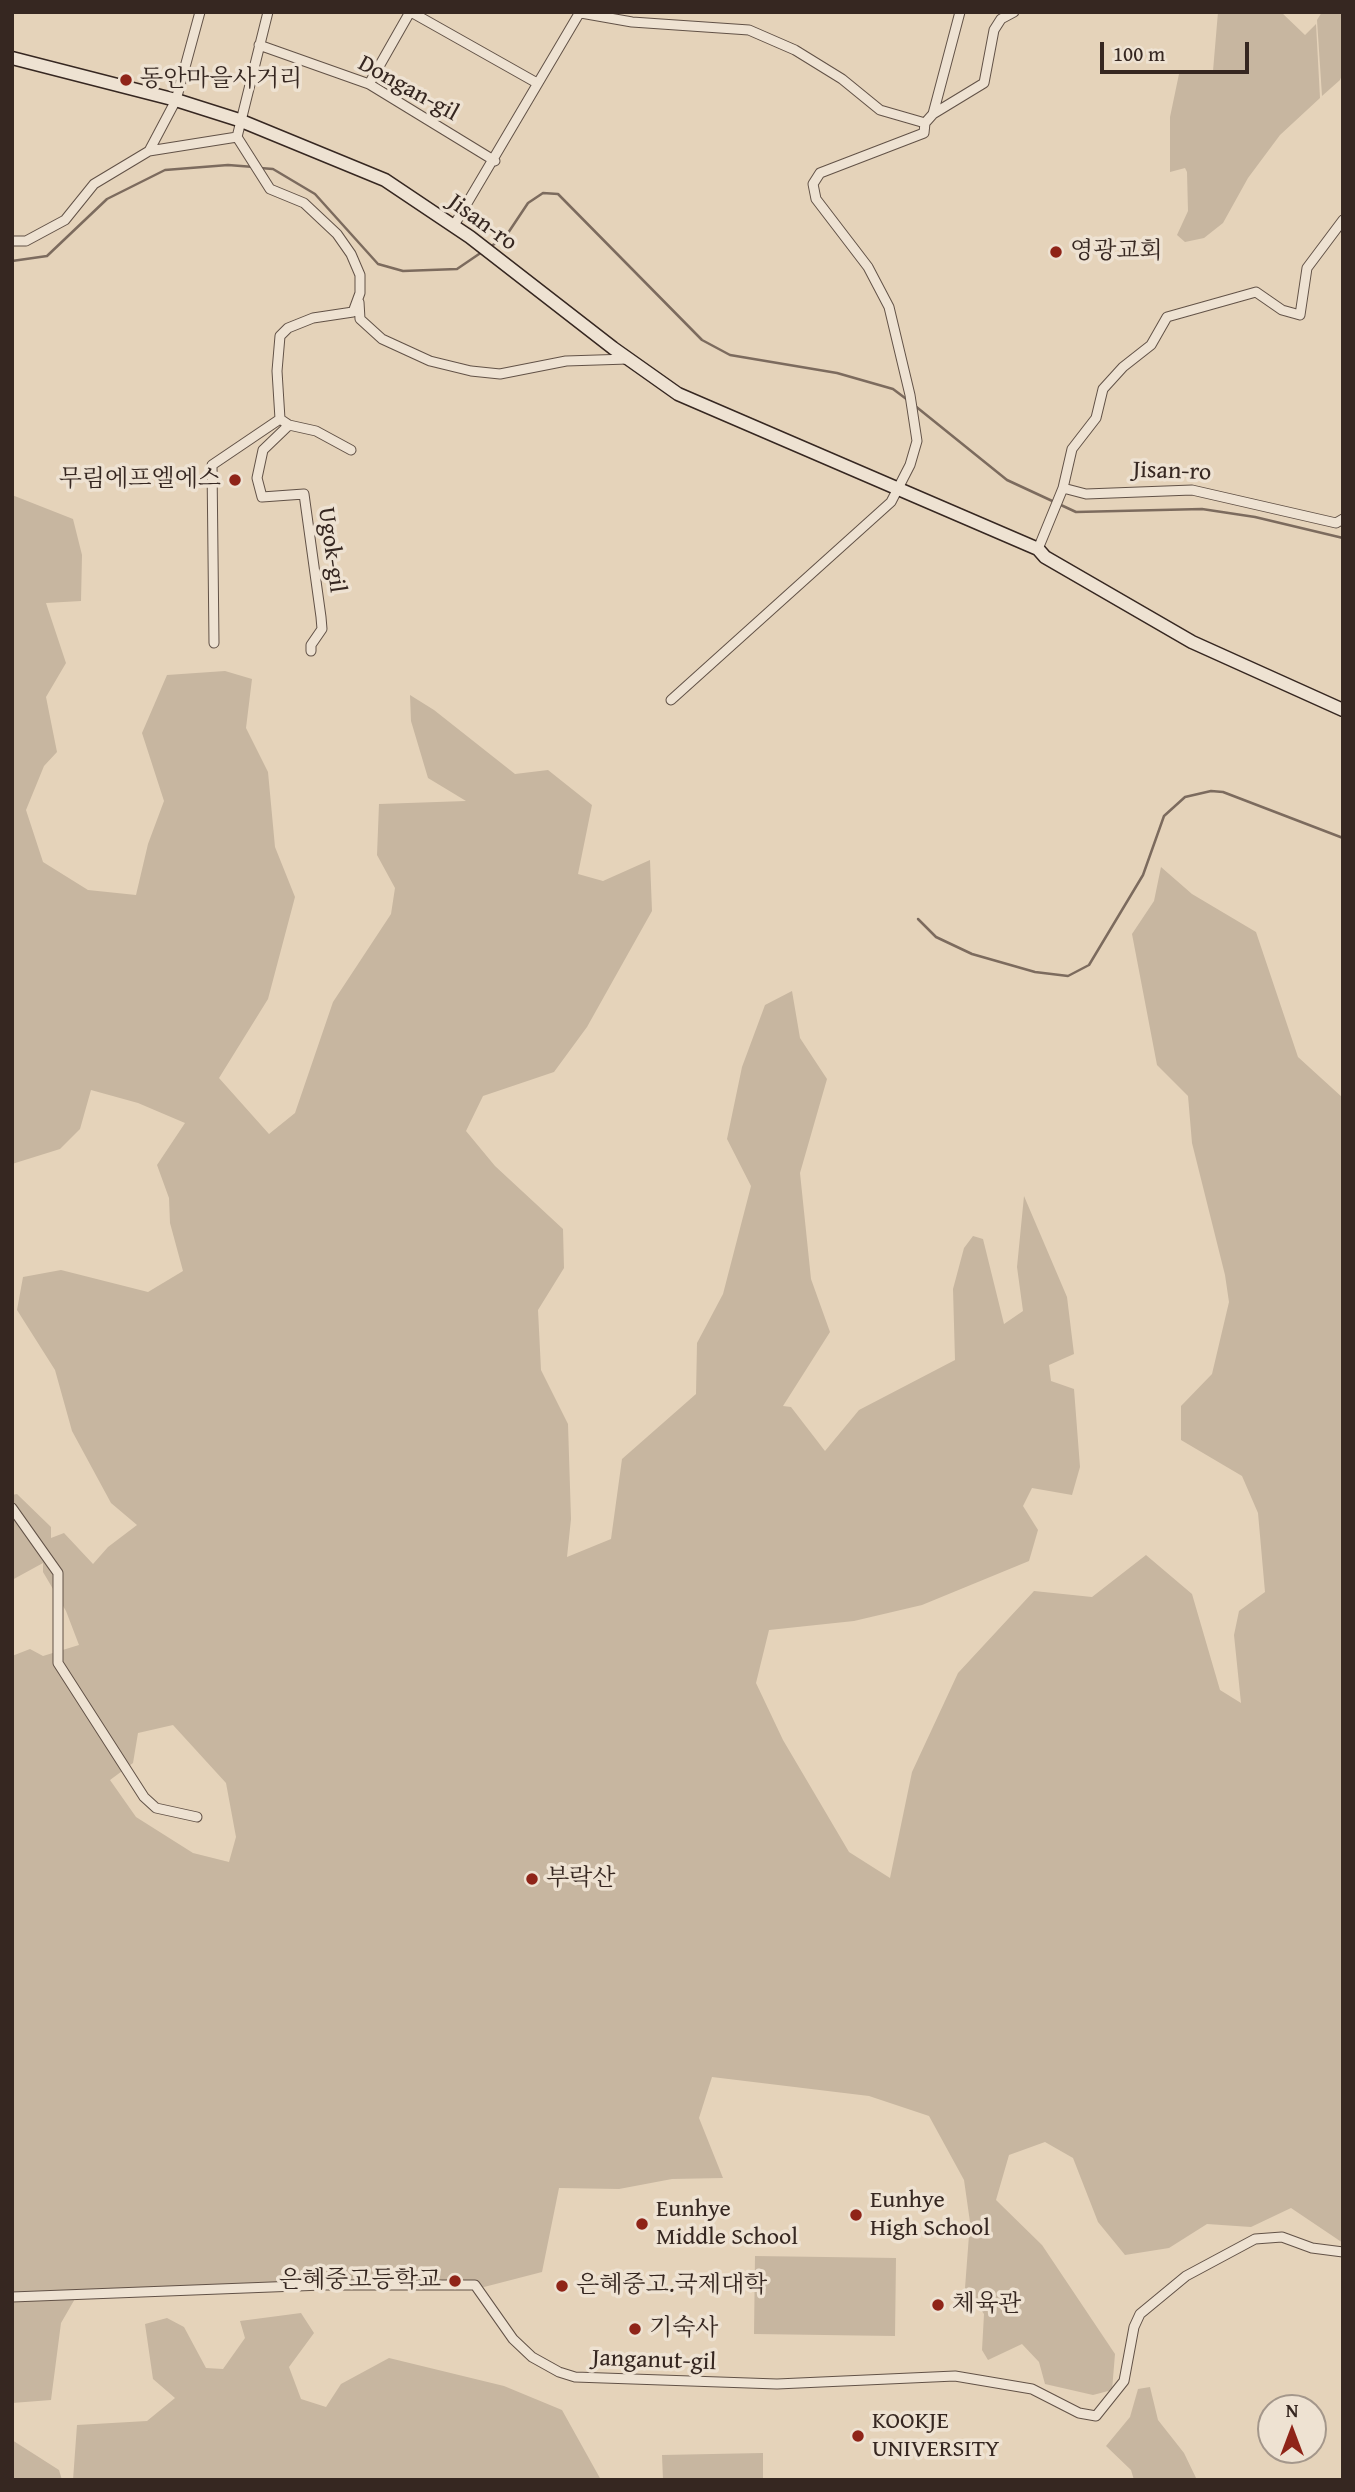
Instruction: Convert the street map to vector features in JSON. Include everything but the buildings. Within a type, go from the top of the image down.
[{"type":"main road","name":"Jisan-ro","points":[[12,58],[176,100],[239,120],[385,180],[470,237],[678,394],[1038,549],[1045,557],[1192,642],[1343,710]]},
{"type":"street","points":[[149,151],[176,100],[200,12]]},
{"type":"street","points":[[268,12],[239,120],[238,140],[270,189],[304,203],[337,234],[360,275],[360,319],[382,339],[430,361],[471,371],[500,374],[566,361],[629,359]]},
{"type":"street","points":[[369,84],[411,12],[537,83]]},
{"type":"street","points":[[453,228],[495,161],[537,83],[580,12],[632,22],[749,30],[795,50],[842,79],[880,110],[925,123]]},
{"type":"street","points":[[933,114],[960,12]]},
{"type":"street","points":[[671,700],[891,502],[918,441],[889,307],[868,267],[816,199],[813,184],[820,173],[924,133],[925,123],[933,114],[984,83],[994,30],[1002,16],[1014,12]]},
{"type":"street","name":"Dongan-gil","points":[[259,45],[369,84],[495,161]]},
{"type":"street","points":[[12,241],[26,241],[65,220],[94,184],[149,151],[238,140]]},
{"type":"street","points":[[1038,549],[1061,492],[1072,449],[1096,418],[1103,389],[1151,345],[1167,317],[1256,292],[1282,310],[1300,315],[1307,268],[1343,220]]},
{"type":"street","points":[[280,419],[277,371],[280,336],[288,328],[313,318],[353,312],[360,293]]},
{"type":"street","points":[[280,419],[289,425],[316,431],[351,450]]},
{"type":"street","points":[[214,643],[212,465],[280,419]]},
{"type":"street","name":"Ugok-gil","points":[[289,425],[263,450],[257,478],[262,497],[304,494],[321,617],[321,629],[311,645],[311,651]]},
{"type":"street","name":"Jisan-ro","points":[[1061,492],[1086,494],[1192,490],[1336,523],[1343,519]]},
{"type":"street","points":[[12,1508],[58,1573],[58,1664],[144,1797],[156,1808],[197,1817]]},
{"type":"street","name":"Janganut-gil","points":[[12,2297],[323,2285],[475,2285],[513,2339],[531,2357],[575,2377],[777,2384],[956,2376],[1032,2389],[1079,2413],[1096,2416],[1124,2381],[1140,2314],[1186,2276],[1255,2239],[1282,2237],[1312,2248],[1343,2252]]},
{"type":"shaded area","points":[[1218,12],[1281,12],[1305,35],[1316,24],[1320,98],[1280,135],[1248,178],[1223,223],[1204,238],[1185,242],[1177,235],[1188,211],[1187,172],[1185,168],[1170,172],[1170,117],[1179,74],[1213,71]]},
{"type":"shaded area","points":[[1322,12],[1343,12],[1343,73],[1340,80],[1322,96],[1317,20]]},
{"type":"shaded area","points":[[12,495],[73,519],[82,555],[81,601],[46,603],[66,663],[46,697],[57,752],[44,766],[26,810],[43,862],[88,890],[136,895],[148,844],[164,801],[142,733],[167,675],[225,671],[252,679],[246,728],[268,772],[275,847],[295,897],[268,999],[219,1078],[269,1134],[295,1113],[333,1002],[391,914],[395,888],[377,855],[379,804],[466,801],[428,778],[411,721],[410,695],[434,710],[515,774],[548,770],[592,805],[578,874],[603,881],[650,860],[652,911],[587,1027],[554,1072],[483,1096],[466,1131],[495,1166],[563,1229],[564,1268],[538,1310],[541,1370],[568,1424],[571,1519],[567,1557],[611,1539],[622,1459],[696,1394],[697,1343],[723,1294],[751,1186],[727,1139],[742,1067],[765,1005],[792,991],[800,1038],[827,1079],[800,1173],[811,1279],[830,1332],[783,1406],[791,1407],[825,1451],[859,1410],[955,1360],[953,1289],[964,1248],[973,1236],[983,1239],[1004,1324],[1023,1311],[1017,1267],[1024,1196],[1067,1297],[1074,1354],[1049,1365],[1051,1381],[1074,1389],[1080,1467],[1072,1495],[1032,1488],[1023,1506],[1038,1530],[1029,1561],[922,1605],[854,1621],[769,1630],[756,1683],[783,1740],[849,1852],[890,1878],[912,1772],[958,1673],[1034,1591],[1092,1597],[1146,1555],[1192,1594],[1220,1690],[1241,1703],[1234,1635],[1239,1611],[1265,1592],[1258,1513],[1242,1476],[1181,1440],[1181,1406],[1212,1374],[1229,1302],[1225,1275],[1192,1143],[1188,1096],[1157,1065],[1132,934],[1154,901],[1161,867],[1192,894],[1256,932],[1298,1057],[1343,1098],[1343,2243],[1291,2208],[1251,2227],[1207,2224],[1169,2248],[1125,2255],[1098,2222],[1073,2158],[1045,2142],[1009,2155],[996,2200],[1042,2245],[1115,2354],[1112,2390],[1093,2395],[1045,2384],[1039,2362],[1022,2344],[988,2360],[982,2350],[984,2314],[965,2288],[970,2222],[964,2180],[929,2116],[869,2096],[712,2077],[699,2118],[723,2178],[672,2179],[619,2189],[559,2188],[542,2272],[484,2287],[325,2286],[76,2297],[61,2323],[51,2400],[12,2403],[12,1656],[30,1649],[43,1656],[79,1645],[66,1611],[43,1572],[43,1563],[12,1580],[12,1495],[17,1494],[51,1527],[51,1538],[64,1533],[93,1564],[108,1547],[137,1525],[111,1503],[72,1431],[55,1370],[17,1310],[23,1277],[61,1270],[148,1292],[183,1271],[170,1223],[169,1198],[157,1165],[185,1123],[138,1103],[91,1090],[80,1129],[60,1149],[12,1164]],"holes":[[[173,1725],[226,1783],[236,1837],[229,1862],[193,1853],[136,1817],[110,1780],[133,1763],[138,1733]]]},
{"type":"shaded area","points":[[755,2256],[896,2258],[895,2336],[754,2334]]},
{"type":"shaded area","points":[[301,2313],[314,2333],[289,2367],[301,2399],[326,2407],[341,2384],[389,2358],[504,2386],[562,2410],[601,2480],[73,2480],[77,2425],[147,2421],[175,2398],[153,2379],[145,2324],[167,2318],[184,2327],[206,2368],[223,2369],[245,2338],[240,2321]]},
{"type":"shaded area","points":[[1150,2387],[1158,2420],[1184,2453],[1197,2480],[1134,2480],[1131,2470],[1106,2446],[1130,2417],[1138,2389]]},
{"type":"shaded area","points":[[12,2440],[59,2470],[62,2480],[12,2480]]},
{"type":"shaded area","points":[[763,2453],[763,2480],[663,2480],[662,2455]]},
{"type":"waterway","points":[[12,261],[47,256],[107,199],[165,170],[228,165],[254,167]]},
{"type":"waterway","points":[[260,168],[273,169],[315,194],[378,264],[403,271],[457,269],[482,252]]},
{"type":"waterway","points":[[490,247],[506,236],[528,203],[543,193],[558,194],[702,340],[730,355],[837,373],[893,389],[909,401]]},
{"type":"waterway","points":[[914,405],[1007,480],[1076,512],[1202,509],[1255,517],[1343,538]]},
{"type":"waterway","points":[[918,919],[936,937],[972,954],[1035,972],[1068,976],[1089,965],[1143,875],[1164,816],[1185,797],[1211,791],[1223,792],[1343,838]]},
{"type":"place","name":"동안마을사거리","points":[[126,80]]},
{"type":"place","name":"영광교회","points":[[1056,252]]},
{"type":"place","name":"무림에프엘에스","points":[[235,480]]},
{"type":"place","name":"부락산","points":[[532,1879]]},
{"type":"place","name":"Eunhye High School","points":[[856,2215]]},
{"type":"place","name":"Eunhye Middle School","points":[[642,2224]]},
{"type":"place","name":"은혜중고등학교","points":[[455,2281]]},
{"type":"place","name":"은혜중고.국제대학","points":[[562,2286]]},
{"type":"place","name":"체육관","points":[[938,2305]]},
{"type":"place","name":"기숙사","points":[[635,2329]]},
{"type":"place","name":"KOOKJE UNIVERSITY","points":[[858,2436]]}]
